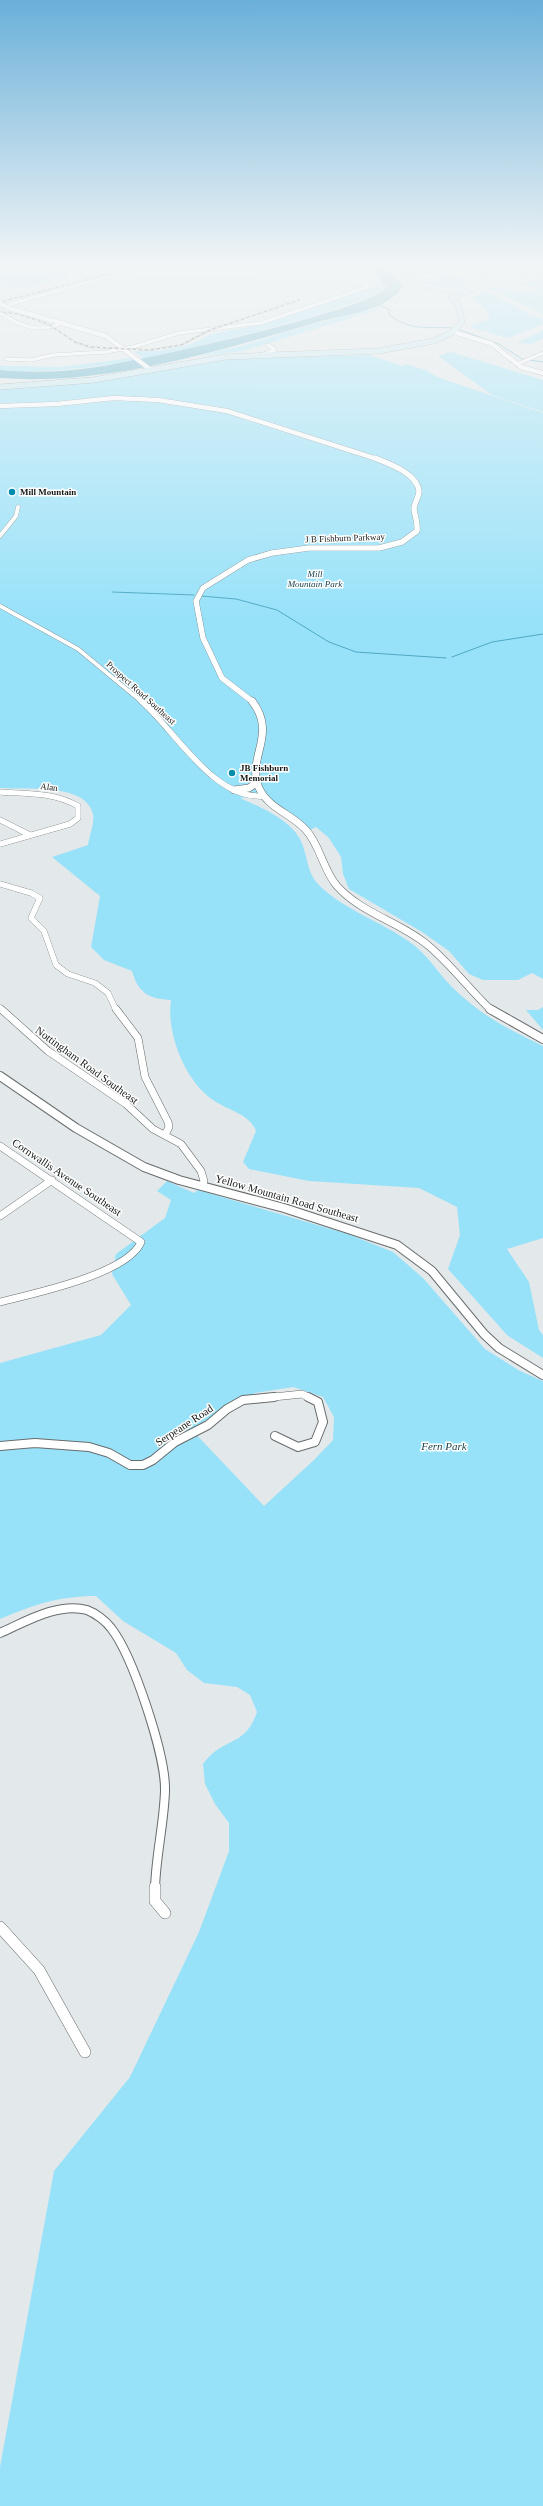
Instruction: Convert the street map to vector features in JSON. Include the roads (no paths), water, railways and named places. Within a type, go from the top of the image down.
[{"type":"main road","points":[[0,387],[64,383]]},
{"type":"street","name":"J B Fishburn Parkway","points":[[0,406],[129,398],[220,410],[375,458],[399,470],[417,485],[419,492],[414,508],[418,528],[415,534],[402,542],[379,548],[298,549],[263,555],[241,563],[213,580],[203,588],[197,597],[196,604],[202,624],[204,642],[218,672],[225,682],[253,702],[263,719],[264,731],[256,764],[256,783]]},
{"type":"street","points":[[0,536],[16,516],[18,507]]},
{"type":"street","name":"Prospect Road Southeast","points":[[0,606],[78,649],[157,715],[204,770],[234,790],[251,797],[264,796]]},
{"type":"street","points":[[234,790],[249,788],[256,783],[264,796],[306,830],[331,877],[341,891],[357,902],[421,939],[440,955],[489,1008],[507,1021],[543,1039]]},
{"type":"street","name":"Alan","points":[[0,792],[52,795],[64,798],[78,806],[79,816],[73,822],[30,835]]},
{"type":"street","points":[[0,820],[30,835]]},
{"type":"street","points":[[0,844],[30,835]]},
{"type":"street","points":[[0,884],[11,890],[34,894],[40,898],[40,903],[32,911],[31,918],[44,931],[56,966],[68,974],[95,983],[104,989],[120,1017],[138,1038],[145,1077],[168,1122],[169,1126],[165,1135]]},
{"type":"street","name":"Nottingham Road Southeast","points":[[0,1008],[48,1051],[120,1100],[153,1128],[188,1151],[201,1171],[204,1181],[202,1186]]},
{"type":"street","name":"Yellow Mountain Road Southeast","points":[[0,1076],[76,1128],[139,1164],[161,1174],[284,1208],[397,1244],[432,1271],[484,1334],[499,1348],[543,1375]]},
{"type":"street","name":"Cornwallis Avenue Southeast","points":[[0,1146],[121,1226],[140,1240],[141,1245],[114,1266],[84,1279],[0,1302]]},
{"type":"street","points":[[0,1216],[52,1180]]},
{"type":"street","name":"Serpeane Road","points":[[0,1446],[35,1443],[89,1447],[109,1453],[130,1465],[143,1465],[153,1460],[176,1442],[208,1425],[227,1409],[243,1400],[302,1394],[318,1402],[323,1422],[314,1442],[298,1447],[275,1436]]},
{"type":"street","points":[[0,1634],[46,1613],[67,1609],[86,1610],[95,1614],[111,1628],[134,1672],[163,1761],[165,1791],[156,1866],[155,1901],[166,1913]]},
{"type":"street","points":[[0,1926],[39,1970],[85,2052]]},
{"type":"waterway","points":[[112,592],[194,595]]},
{"type":"waterway","points":[[201,596],[236,599],[277,610],[329,642],[356,652],[446,658]]},
{"type":"waterway","points":[[452,657],[492,642],[543,634]]},
{"type":"place","name":"Mill Mountain","points":[[12,492]]},
{"type":"place","name":"JB Fishburn Memorial","points":[[232,773]]},
{"type":"park label","name":"Mill Mountain Park","points":[[315,580]]},
{"type":"park label","name":"Fern Park","points":[[444,1446]]}]
